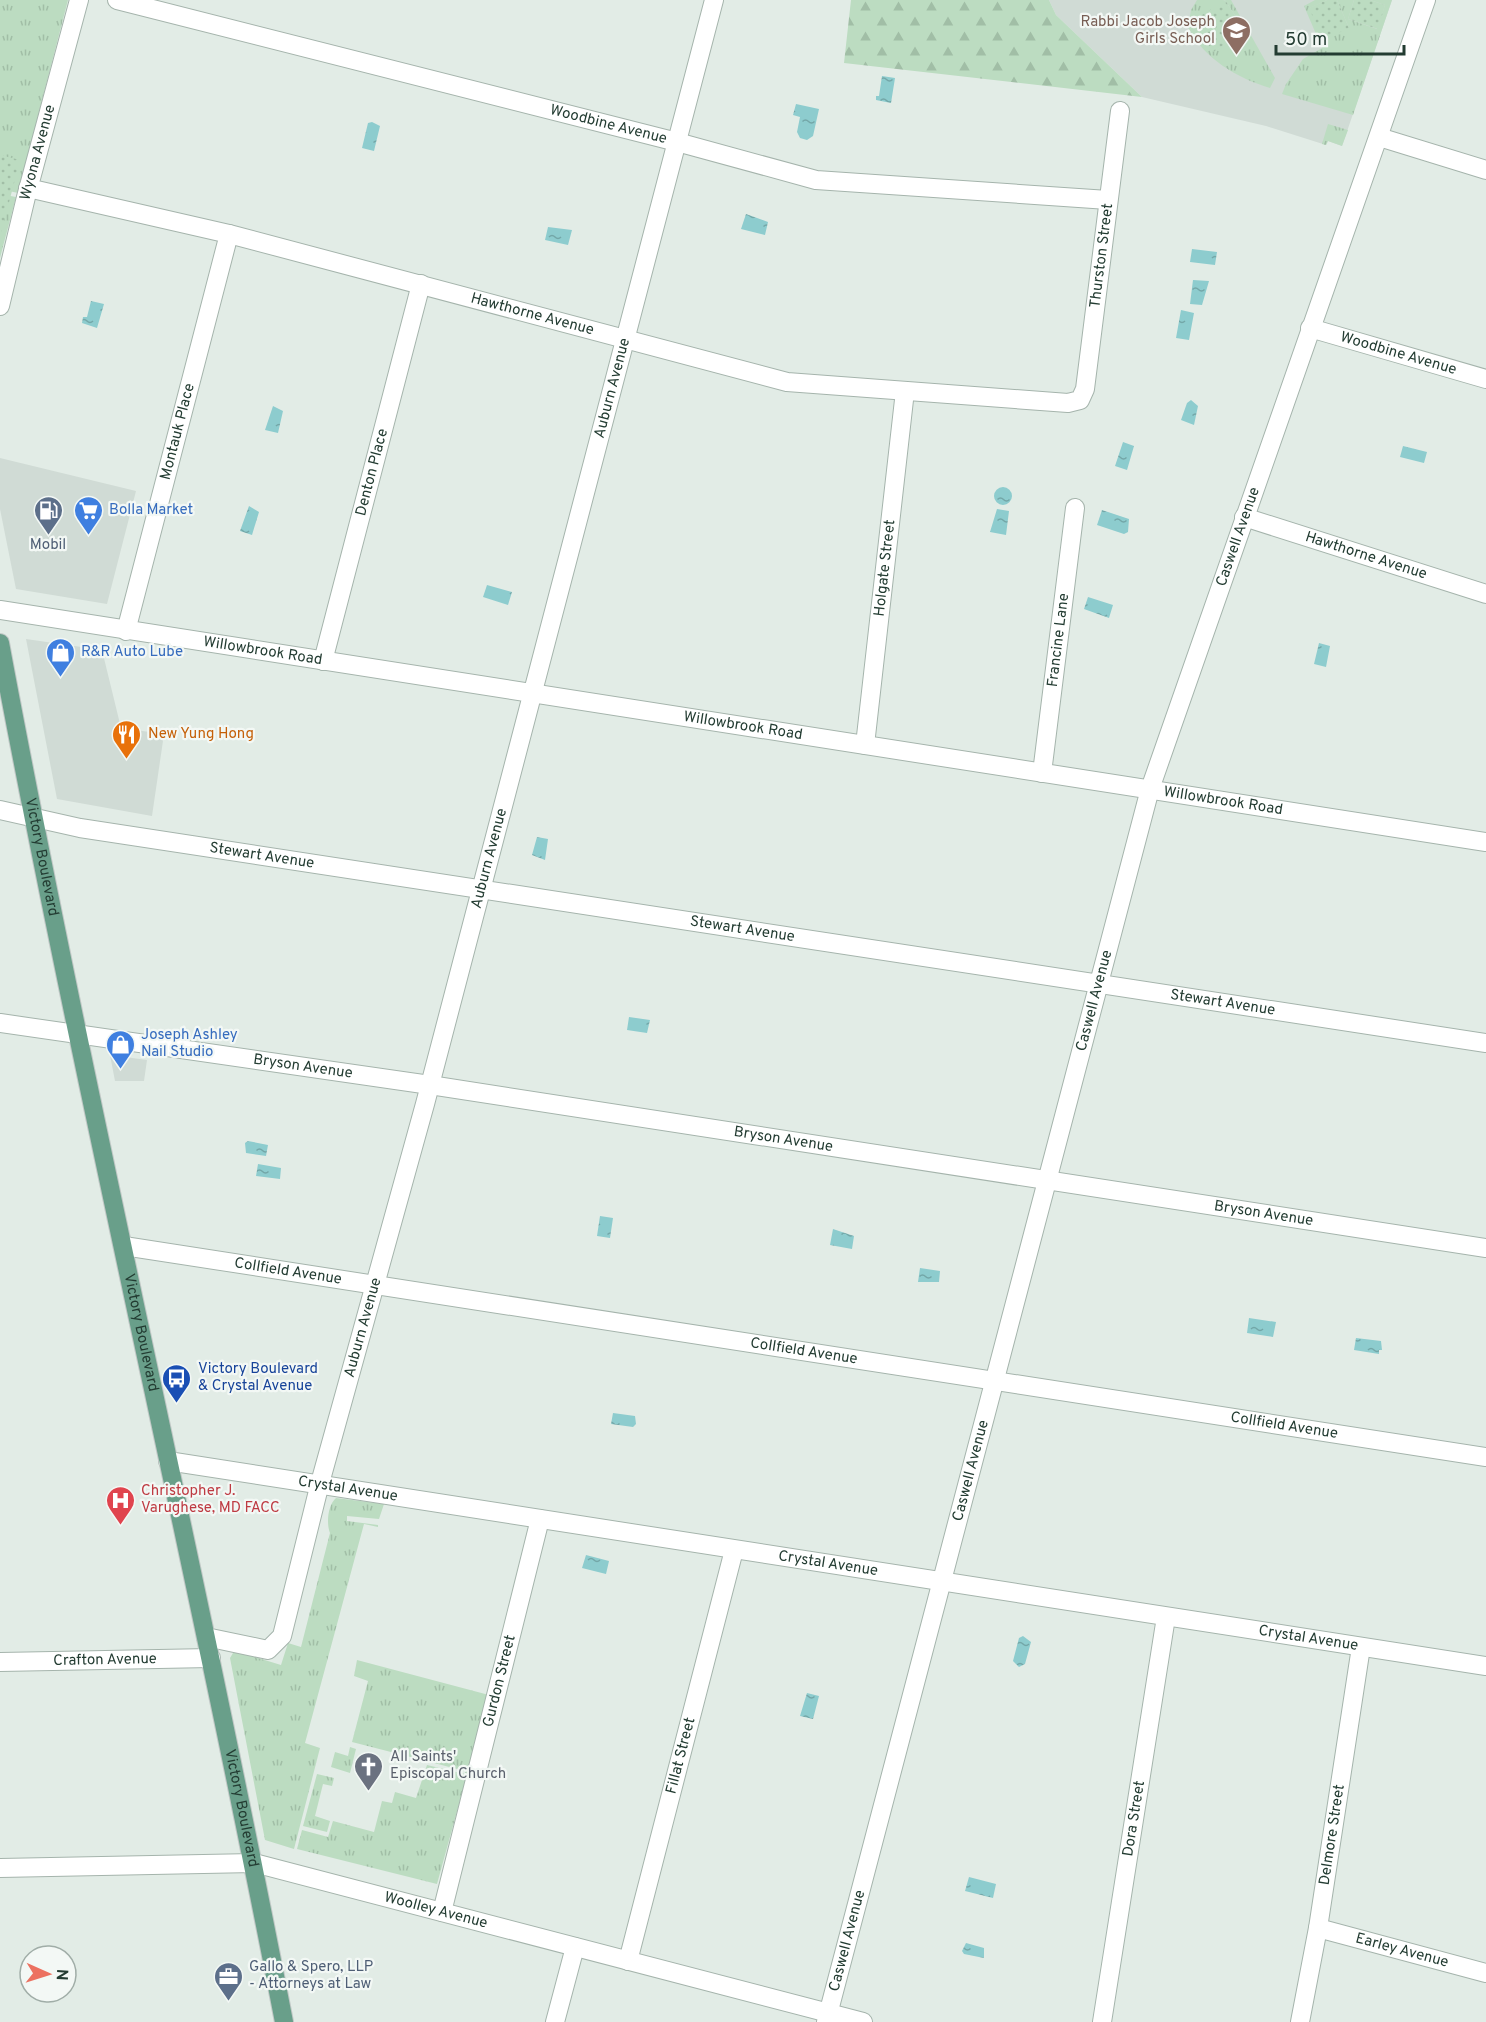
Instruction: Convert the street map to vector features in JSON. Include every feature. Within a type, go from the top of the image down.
[{"type":"main road","name":"Victory Boulevard","points":[[0,643],[168,1461],[254,1863],[284,2022]]},
{"type":"street","name":"Wyona Avenue","points":[[0,306],[28,188],[79,0]]},
{"type":"street","name":"Woodbine Avenue","points":[[117,0],[677,142],[816,180],[1108,200]]},
{"type":"street","name":"Auburn Avenue","points":[[206,1637],[268,1650],[282,1636],[320,1483],[430,1085],[714,0]]},
{"type":"street","name":"Caswell Avenue","points":[[827,2018],[1150,789],[1426,0]]},
{"type":"street","name":"Thurston Street","points":[[1080,400],[1085,388],[1120,111]]},
{"type":"street","points":[[1379,137],[1486,170]]},
{"type":"street","name":"Hawthorne Avenue","points":[[28,188],[229,234],[787,382],[1068,403],[1080,400]]},
{"type":"street","name":"Montauk Place","points":[[126,631],[229,234]]},
{"type":"street","name":"Denton Place","points":[[323,661],[421,284]]},
{"type":"street","name":"Woodbine Avenue","points":[[1311,327],[1486,380]]},
{"type":"street","name":"Holgate Street","points":[[865,745],[905,391]]},
{"type":"street","name":"Francine Lane","points":[[1042,772],[1075,508]]},
{"type":"street","name":"Hawthorne Avenue","points":[[1244,517],[1486,594]]},
{"type":"street","name":"Willowbrook Road","points":[[0,610],[1486,842]]},
{"type":"street","name":"Stewart Avenue","points":[[0,810],[80,828],[1486,1043]]},
{"type":"street","name":"Bryson Avenue","points":[[0,1023],[430,1085],[1486,1248]]},
{"type":"street","name":"Collfield Avenue","points":[[124,1246],[1486,1457]]},
{"type":"street","name":"Crystal Avenue","points":[[168,1461],[1486,1666]]},
{"type":"street","name":"Gurdon Street","points":[[442,1912],[540,1519]]},
{"type":"street","name":"Fillat Street","points":[[628,1961],[734,1550]]},
{"type":"street","name":"Dora Street","points":[[1102,2022],[1166,1617]]},
{"type":"street","name":"Delmore Street","points":[[1300,2022],[1318,1928],[1361,1647]]},
{"type":"street","name":"Crafton Avenue","points":[[0,1662],[211,1658]]},
{"type":"street","name":"Woolley Avenue","points":[[0,1868],[254,1863],[628,1961],[827,2018],[863,2022]]},
{"type":"street","name":"Earley Avenue","points":[[1318,1928],[1486,1973]]},
{"type":"street","points":[[555,2022],[575,1947]]},
{"type":"shaded area","name":"Rabbi Jacob Joseph Girls School","points":[[1049,0],[1392,0],[1342,146],[1328,141],[1326,145],[1266,126],[1142,97],[1056,15]]},
{"type":"shaded area","points":[[0,458],[136,491],[107,604],[16,589],[0,509]]},
{"type":"shaded area","points":[[26,639],[102,650],[121,728],[164,734],[152,816],[57,799]]},
{"type":"shaded area","points":[[110,1055],[147,1060],[144,1081],[115,1081]]},
{"type":"green space","points":[[0,0],[68,0],[18,193],[0,189]]},
{"type":"green space","points":[[851,0],[1049,0],[1056,15],[1142,97],[844,63]]},
{"type":"green space","points":[[1197,0],[1224,0],[1214,51],[1245,31],[1225,0],[1231,0],[1275,78],[1270,88],[1234,73],[1203,49],[1188,27],[1191,10]]},
{"type":"green space","points":[[1225,0],[1245,31],[1213,52],[1193,21]]},
{"type":"green space","points":[[1315,0],[1327,0],[1310,8],[1349,28],[1337,0],[1354,0],[1348,19],[1377,29],[1385,5],[1370,0],[1392,0],[1353,115],[1282,94],[1303,59],[1322,48],[1304,6]]},
{"type":"green space","points":[[1327,0],[1337,0],[1349,28],[1323,40],[1309,8]]},
{"type":"green space","points":[[1354,0],[1370,0],[1385,5],[1378,29],[1348,19]]},
{"type":"green space","points":[[1328,124],[1348,130],[1342,146],[1328,141],[1326,145],[1322,144]]},
{"type":"green space","points":[[0,155],[20,160],[0,237]]},
{"type":"green space","points":[[0,194],[16,197],[0,258]]},
{"type":"green space","points":[[336,1498],[384,1504],[379,1519],[347,1516],[347,1521],[378,1525],[378,1527],[364,1524],[305,1743],[320,1748],[294,1849],[265,1840],[230,1658],[233,1653],[239,1652],[281,1665],[288,1643],[301,1647],[330,1533],[328,1514]]},
{"type":"green space","points":[[357,1660],[489,1695],[437,1884],[297,1849],[302,1830],[328,1837],[333,1821],[374,1832],[382,1801],[392,1803],[395,1792],[416,1798],[427,1765],[465,1774],[465,1771],[352,1742],[368,1681],[354,1676]]},
{"type":"green space","points":[[350,1747],[356,1749],[350,1773],[331,1767],[335,1752],[348,1756]]},
{"type":"green space","points":[[317,1774],[334,1778],[332,1786],[323,1784],[315,1816],[330,1821],[327,1832],[303,1826]]},
{"type":"water","points":[[882,76],[895,78],[891,103],[876,100],[876,96],[879,96]]},
{"type":"water","points":[[796,104],[819,109],[813,136],[807,140],[800,138],[797,132],[800,117],[793,115]]},
{"type":"water","points":[[372,122],[380,126],[374,151],[362,148],[368,123]]},
{"type":"water","points":[[746,214],[768,222],[765,235],[741,229]]},
{"type":"water","points":[[548,227],[572,230],[568,245],[545,240]]},
{"type":"water","points":[[1192,249],[1217,252],[1215,265],[1190,262]]},
{"type":"water","points":[[1193,280],[1209,281],[1202,305],[1190,304]]},
{"type":"water","points":[[91,301],[104,304],[97,328],[82,323],[83,317],[87,317]]},
{"type":"water","points":[[1181,310],[1194,313],[1189,340],[1176,338]]},
{"type":"water","points":[[1191,400],[1198,406],[1194,425],[1181,420],[1187,403]]},
{"type":"water","points":[[273,406],[283,411],[278,433],[265,430]]},
{"type":"water","points":[[1123,442],[1134,446],[1127,470],[1115,466]]},
{"type":"water","points":[[1403,446],[1427,452],[1424,463],[1400,457]]},
{"type":"water","points":[[1003,487],[1009,490],[1012,496],[1009,502],[1003,505],[997,502],[994,496],[997,490]]},
{"type":"water","points":[[249,506],[259,512],[252,535],[240,531]]},
{"type":"water","points":[[997,509],[1009,511],[1006,535],[990,532]]},
{"type":"water","points":[[1102,510],[1129,519],[1128,532],[1124,534],[1097,525]]},
{"type":"water","points":[[487,585],[512,592],[508,605],[483,597]]},
{"type":"water","points":[[1088,597],[1113,605],[1109,618],[1084,609]]},
{"type":"water","points":[[1319,643],[1330,646],[1326,667],[1314,664]]},
{"type":"water","points":[[537,837],[548,839],[545,860],[532,855]]},
{"type":"water","points":[[629,1017],[650,1020],[647,1033],[627,1030]]},
{"type":"water","points":[[248,1141],[268,1145],[266,1156],[246,1153],[245,1143]]},
{"type":"water","points":[[258,1164],[281,1168],[280,1179],[256,1176]]},
{"type":"water","points":[[600,1216],[613,1218],[610,1238],[597,1236]]},
{"type":"water","points":[[833,1229],[854,1236],[852,1249],[830,1245]]},
{"type":"water","points":[[920,1268],[940,1271],[939,1282],[918,1282]]},
{"type":"water","points":[[1249,1318],[1276,1322],[1273,1337],[1247,1333]]},
{"type":"water","points":[[1356,1338],[1381,1341],[1382,1350],[1379,1350],[1379,1354],[1354,1350]]},
{"type":"water","points":[[613,1413],[635,1416],[636,1424],[633,1427],[611,1424]]},
{"type":"water","points":[[586,1555],[609,1561],[606,1574],[582,1568]]},
{"type":"water","points":[[1023,1636],[1031,1642],[1025,1664],[1019,1667],[1013,1661],[1019,1638]]},
{"type":"water","points":[[807,1693],[819,1696],[813,1719],[800,1716]]},
{"type":"water","points":[[969,1877],[996,1884],[993,1898],[965,1891]]},
{"type":"water","points":[[966,1943],[984,1948],[984,1958],[964,1954],[962,1951]]},
{"type":"place","name":"Rabbi Jacob Joseph Girls School","points":[[1236,56]]},
{"type":"place","name":"Mobil","points":[[48,536]]},
{"type":"place","name":"Bolla Market","points":[[88,536]]},
{"type":"place","name":"R&R Auto Lube","points":[[60,678]]},
{"type":"place","name":"New Yung Hong","points":[[127,760]]},
{"type":"place","name":"Joseph Ashley Nail Studio","points":[[120,1070]]},
{"type":"place","name":"Victory Boulevard & Crystal Avenue","points":[[177,1404]]},
{"type":"place","name":"Christopher J. Varughese, MD FACC","points":[[120,1526]]},
{"type":"place","name":"All Saints' Episcopal Church","points":[[369,1792]]},
{"type":"place","name":"Gallo & Spero, LLP - Attorneys at Law","points":[[228,2002]]}]
